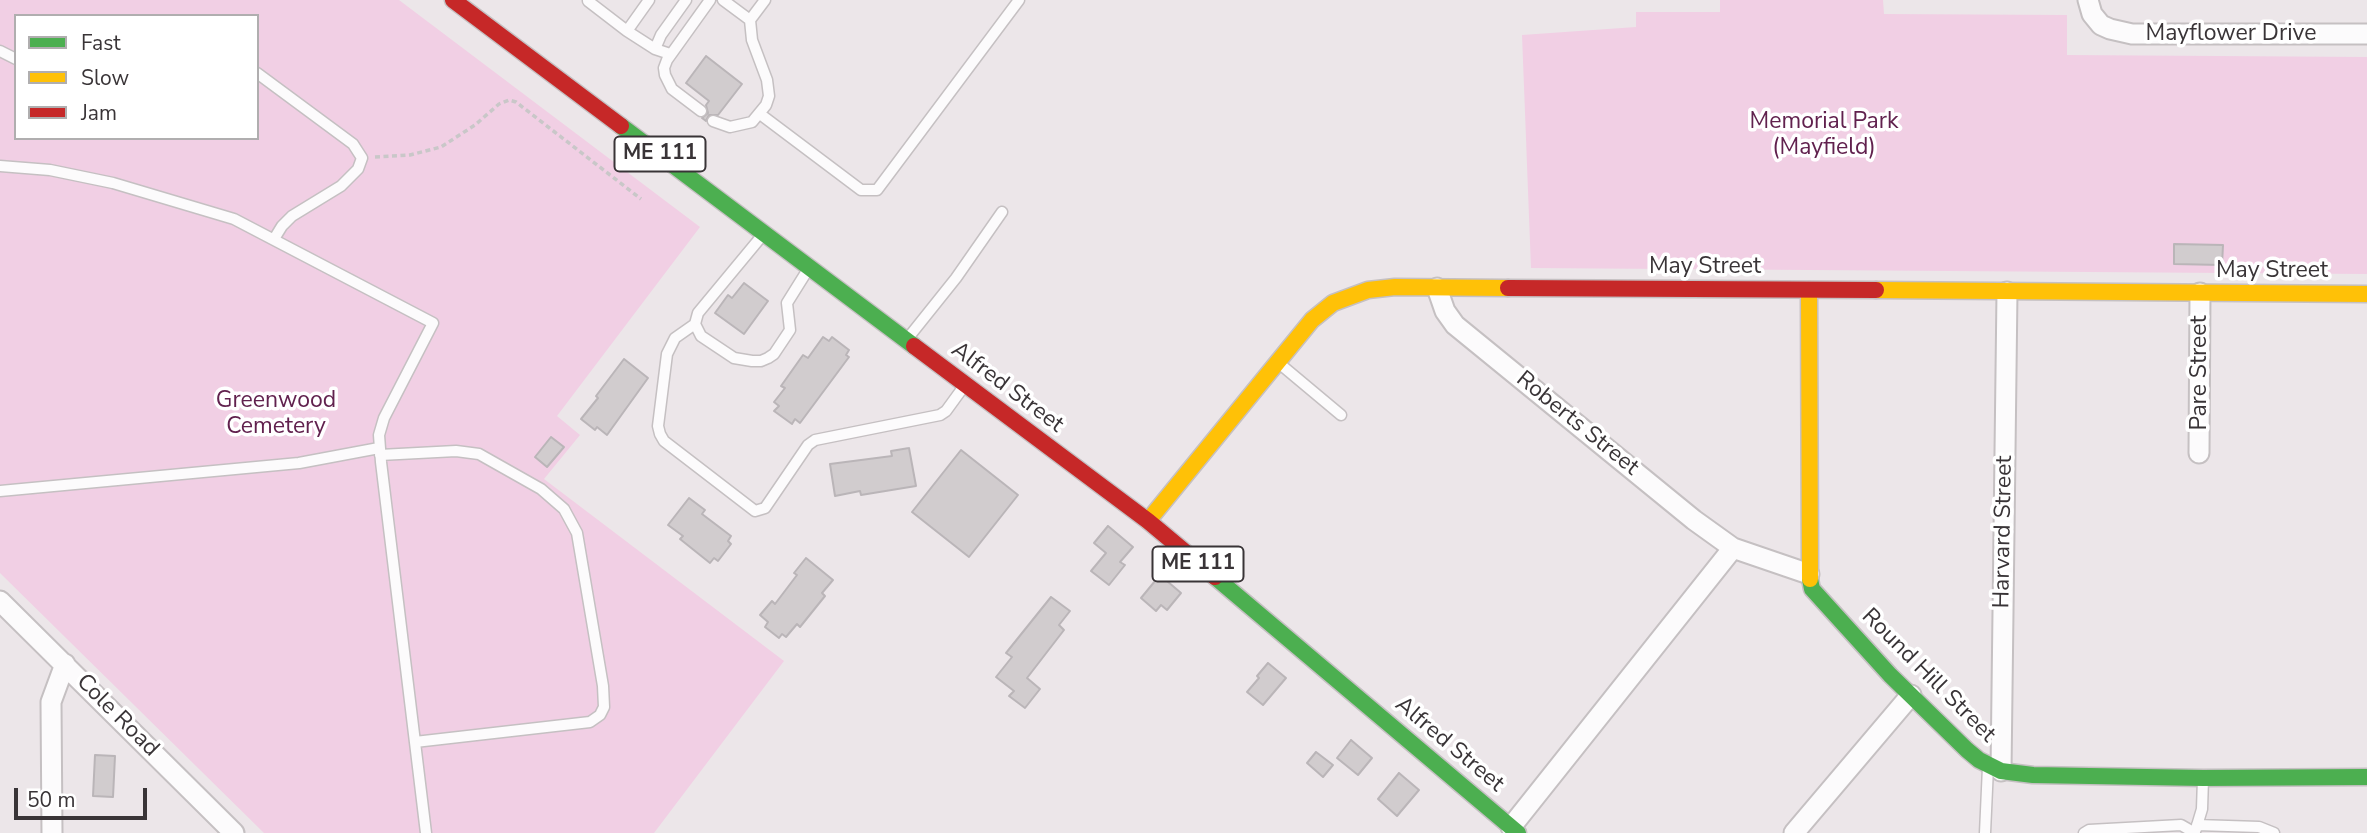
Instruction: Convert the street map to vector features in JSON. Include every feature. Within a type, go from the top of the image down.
[{"type":"street","name":"Alfred Street","points":[[453,0],[1148,522],[1514,830]]},
{"type":"street","name":"Mayflower Drive","points":[[2088,0],[2097,21],[2110,29],[2132,34],[2367,34]]},
{"type":"street","name":"Roberts Street","points":[[1437,288],[1445,311],[1455,325],[1694,520],[1733,548],[1809,574]]},
{"type":"street","name":"May Street","points":[[1148,522],[1312,320],[1342,299],[1378,289],[2367,294]]},
{"type":"street","name":"Round Hill Street","points":[[1810,290],[1809,574],[1812,589],[1967,750],[1995,768],[2033,775],[2367,777]]},
{"type":"street","name":"Harvard Street","points":[[1995,768],[2007,292]]},
{"type":"street","name":"Pare Street","points":[[2199,453],[2200,293]]},
{"type":"street","points":[[1514,830],[1733,548]]},
{"type":"street","name":"Cole Road","points":[[0,601],[234,833]]},
{"type":"street","points":[[51,833],[51,702],[65,664]]},
{"type":"street","points":[[1794,833],[1912,695]]},
{"type":"lane","points":[[589,0],[627,31],[668,57]]},
{"type":"lane","points":[[627,31],[649,0]]},
{"type":"lane","points":[[654,49],[685,0]]},
{"type":"lane","points":[[703,109],[671,77],[668,57],[710,0]]},
{"type":"lane","points":[[723,0],[750,20]]},
{"type":"lane","points":[[715,118],[724,126],[752,122],[760,114],[769,96],[765,72],[752,40],[750,20],[765,0]]},
{"type":"lane","points":[[760,114],[861,190],[877,190],[1019,0]]},
{"type":"lane","points":[[259,74],[353,144],[362,158],[358,169],[341,186],[292,216],[274,239]]},
{"type":"lane","points":[[0,166],[50,170],[113,183],[234,219],[433,323],[384,418],[379,435],[426,833]]},
{"type":"lane","points":[[906,341],[956,278],[1002,212]]},
{"type":"lane","points":[[764,234],[698,313],[695,324],[675,338],[667,354],[658,426],[664,440],[755,511],[765,508],[808,445],[815,440],[940,415],[965,386]]},
{"type":"lane","points":[[695,324],[701,336],[734,358],[752,361],[768,358],[774,354],[790,330],[787,303],[809,268]]},
{"type":"lane","points":[[1277,361],[1341,415]]},
{"type":"lane","points":[[0,491],[299,463],[380,451],[456,451],[479,454],[541,489],[564,509],[577,533],[603,686],[604,701],[601,713],[590,722],[415,742]]},
{"type":"lane","points":[[1985,833],[1995,768]]},
{"type":"lane","points":[[2195,830],[2202,809],[2203,778]]},
{"type":"lane","points":[[2084,833],[2089,830],[2181,825],[2195,830],[2259,827],[2274,833]]},
{"type":"path","points":[[362,158],[410,155],[441,147],[475,125],[499,104],[511,101],[641,199]]},
{"type":"green space","name":"Greenwood Cemetery","points":[[0,0],[399,0],[700,227],[557,416],[580,435],[544,479],[784,661],[654,833],[264,833],[0,573]]},
{"type":"green space","name":"Memorial Park (Mayfield)","points":[[1720,0],[1883,0],[1884,14],[2067,15],[2067,55],[2367,57],[2367,274],[1531,268],[1522,35],[1636,27],[1636,12],[1720,12]]},
{"type":"building","points":[[706,56],[742,84],[718,115],[709,115],[706,121],[702,118],[708,113],[706,105],[709,101],[686,83]]},
{"type":"building","points":[[2174,244],[2223,245],[2222,265],[2174,264]]},
{"type":"building","points":[[744,283],[768,301],[744,334],[715,313],[728,295],[732,298]]},
{"type":"building","points":[[823,337],[829,341],[832,337],[849,350],[846,355],[849,357],[800,423],[795,419],[792,424],[774,411],[779,406],[774,402],[785,388],[781,386],[803,355],[808,358]]},
{"type":"building","points":[[624,359],[648,378],[607,435],[581,419]]},
{"type":"building","points":[[551,437],[564,447],[547,467],[535,457]]},
{"type":"building","points":[[909,448],[916,486],[861,495],[860,491],[835,496],[830,464],[892,456],[891,451]]},
{"type":"building","points":[[961,450],[1018,495],[969,557],[912,512]]},
{"type":"building","points":[[689,498],[705,510],[702,514],[731,536],[728,541],[731,544],[718,561],[714,558],[710,563],[680,539],[683,536],[668,525]]},
{"type":"building","points":[[1108,526],[1133,547],[1120,562],[1125,565],[1109,585],[1091,571],[1106,553],[1094,543]]},
{"type":"building","points":[[806,558],[833,580],[822,593],[825,596],[800,627],[797,624],[786,637],[782,634],[779,638],[765,627],[768,622],[760,615],[772,601],[775,604]]},
{"type":"building","points":[[1160,575],[1181,593],[1167,610],[1161,605],[1156,611],[1141,598]]},
{"type":"building","points":[[1051,597],[1070,611],[1059,625],[1064,630],[1027,678],[1040,689],[1025,708],[1009,696],[1014,691],[996,677],[1012,657],[1006,653]]},
{"type":"building","points":[[1268,663],[1286,678],[1263,705],[1247,692]]},
{"type":"building","points":[[1351,740],[1372,758],[1358,775],[1337,758]]},
{"type":"building","points":[[1316,752],[1333,765],[1323,777],[1307,763]]},
{"type":"building","points":[[95,755],[115,756],[113,797],[93,796]]},
{"type":"building","points":[[1399,773],[1419,790],[1397,816],[1378,799]]},
{"type":"traffic: fast","points":[[621,126],[914,346]]},
{"type":"traffic: fast","points":[[1215,577],[1518,833]]},
{"type":"traffic: fast","points":[[1810,579],[1812,589],[1890,675],[1967,750],[1979,760],[2001,771],[2033,775],[2203,778],[2367,777]]},
{"type":"traffic: slow","points":[[1148,521],[1312,320],[1333,303],[1368,290],[1395,287],[1508,288]]},
{"type":"traffic: slow","points":[[1809,290],[1810,579]]},
{"type":"traffic: slow","points":[[1876,290],[2367,294]]},
{"type":"traffic: jam","points":[[453,0],[621,126]]},
{"type":"traffic: jam","points":[[1508,288],[1876,290]]},
{"type":"traffic: jam","points":[[914,346],[1148,521],[1215,577]]}]
